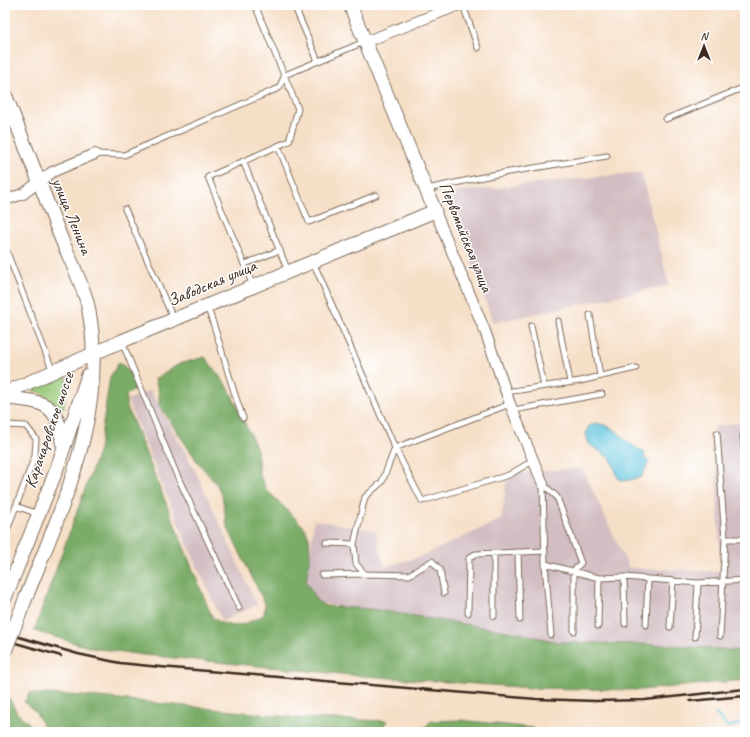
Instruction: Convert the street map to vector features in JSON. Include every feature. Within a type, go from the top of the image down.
[{"type":"street","name":"Первомайская улица","points":[[350,5],[485,331],[506,392],[544,484]]},
{"type":"street","points":[[365,42],[459,5]]},
{"type":"street","name":"улица Ленина","points":[[5,94],[88,305],[92,359]]},
{"type":"street","points":[[5,200],[24,194],[52,172],[95,154]]},
{"type":"street","name":"Заводская улица","points":[[5,393],[53,372],[92,359],[122,341],[206,305],[435,211]]},
{"type":"street","name":"Карачаровское шоссе","points":[[5,651],[76,468],[84,441],[84,403],[92,359]]},
{"type":"street","points":[[5,398],[37,402],[54,412],[61,426],[63,449]]},
{"type":"street","name":"Карачаровское шоссе","points":[[7,593],[63,449],[84,403]]},
{"type":"lane","points":[[253,286],[208,177],[289,141],[298,109],[255,5]]},
{"type":"lane","points":[[294,5],[318,61]]},
{"type":"lane","points":[[463,5],[478,48]]},
{"type":"lane","points":[[95,154],[124,155],[279,88],[285,75],[365,42]]},
{"type":"lane","points":[[666,119],[745,87]]},
{"type":"lane","points":[[278,146],[309,222],[376,195]]},
{"type":"lane","points":[[427,189],[497,174],[607,156]]},
{"type":"lane","points":[[243,161],[288,271]]},
{"type":"lane","points":[[125,209],[173,319]]},
{"type":"lane","points":[[5,248],[53,372]]},
{"type":"lane","points":[[245,264],[280,250]]},
{"type":"lane","points":[[312,261],[395,448],[422,501],[509,474],[534,460]]},
{"type":"lane","points":[[206,305],[218,336],[232,390],[244,418]]},
{"type":"lane","points":[[590,315],[600,376]]},
{"type":"lane","points":[[558,321],[570,382]]},
{"type":"lane","points":[[531,326],[544,386]]},
{"type":"lane","points":[[122,341],[176,473],[239,608]]},
{"type":"lane","points":[[506,392],[570,382],[636,368]]},
{"type":"lane","points":[[365,574],[356,564],[354,544],[365,497],[382,482],[395,448],[512,407],[602,394]]},
{"type":"lane","points":[[5,425],[26,426],[36,439],[34,456],[7,530]]},
{"type":"lane","points":[[717,433],[725,539],[724,583],[720,636]]},
{"type":"lane","points":[[743,436],[745,460]]},
{"type":"lane","points":[[544,484],[545,564],[551,635]]},
{"type":"lane","points":[[544,484],[557,497],[581,563],[574,570],[574,631]]},
{"type":"lane","points":[[16,506],[39,514]]},
{"type":"lane","points":[[725,539],[745,540]]},
{"type":"lane","points":[[327,543],[354,544]]},
{"type":"lane","points":[[468,613],[470,558],[475,554],[545,551]]},
{"type":"lane","points":[[518,552],[520,620]]},
{"type":"lane","points":[[494,553],[494,616]]},
{"type":"lane","points":[[322,575],[409,575],[432,561],[440,570],[444,593]]},
{"type":"lane","points":[[545,564],[574,570],[599,578],[624,577],[698,583],[724,583],[745,580]]},
{"type":"lane","points":[[624,577],[625,624]]},
{"type":"lane","points":[[598,626],[599,578]]},
{"type":"lane","points":[[646,625],[648,579]]},
{"type":"lane","points":[[670,627],[674,580]]},
{"type":"lane","points":[[695,637],[698,583]]},
{"type":"shaded area","points":[[641,172],[669,285],[493,323],[449,193]]},
{"type":"shaded area","points":[[150,390],[196,472],[257,605],[222,621],[185,539],[127,400]]},
{"type":"shaded area","points":[[745,422],[745,655],[743,651],[670,645],[558,642],[506,631],[304,601],[314,520],[376,531],[384,567],[420,557],[502,519],[507,474],[582,468],[629,568],[721,572],[714,427]]},
{"type":"green space","points":[[205,357],[229,389],[257,449],[259,473],[266,489],[304,527],[309,537],[310,559],[306,581],[316,600],[325,606],[371,609],[519,633],[558,642],[670,645],[743,651],[745,655],[745,680],[641,690],[532,688],[351,675],[144,655],[92,648],[34,631],[99,450],[110,377],[119,362],[129,371],[136,389],[126,395],[126,404],[212,617],[219,622],[232,626],[250,622],[264,615],[265,604],[227,526],[222,495],[217,485],[197,461],[159,405],[159,394],[155,379],[179,364]]},
{"type":"green space","points":[[60,374],[65,375],[67,378],[64,407],[60,409],[42,393],[34,391],[32,387]]},
{"type":"green space","points":[[30,693],[99,697],[300,718],[388,721],[382,730],[369,732],[52,732],[44,727],[35,711],[24,702]]},
{"type":"green space","points":[[9,698],[17,713],[39,732],[16,732],[15,727],[8,732],[5,732],[5,700]]},
{"type":"green space","points":[[461,720],[533,728],[531,732],[457,732],[422,730],[431,721]]},
{"type":"water","points":[[595,423],[611,427],[630,444],[645,453],[644,459],[649,461],[642,477],[624,481],[618,478],[611,459],[589,444],[586,434],[588,427]]},
{"type":"waterway","points":[[716,714],[728,727],[741,723],[745,726]]},
{"type":"railway","points":[[5,633],[78,654],[120,663],[536,699],[596,701],[645,700],[745,689]]},
{"type":"railway","points":[[5,640],[61,656]]},
{"type":"railway","points":[[690,701],[745,696]]}]
